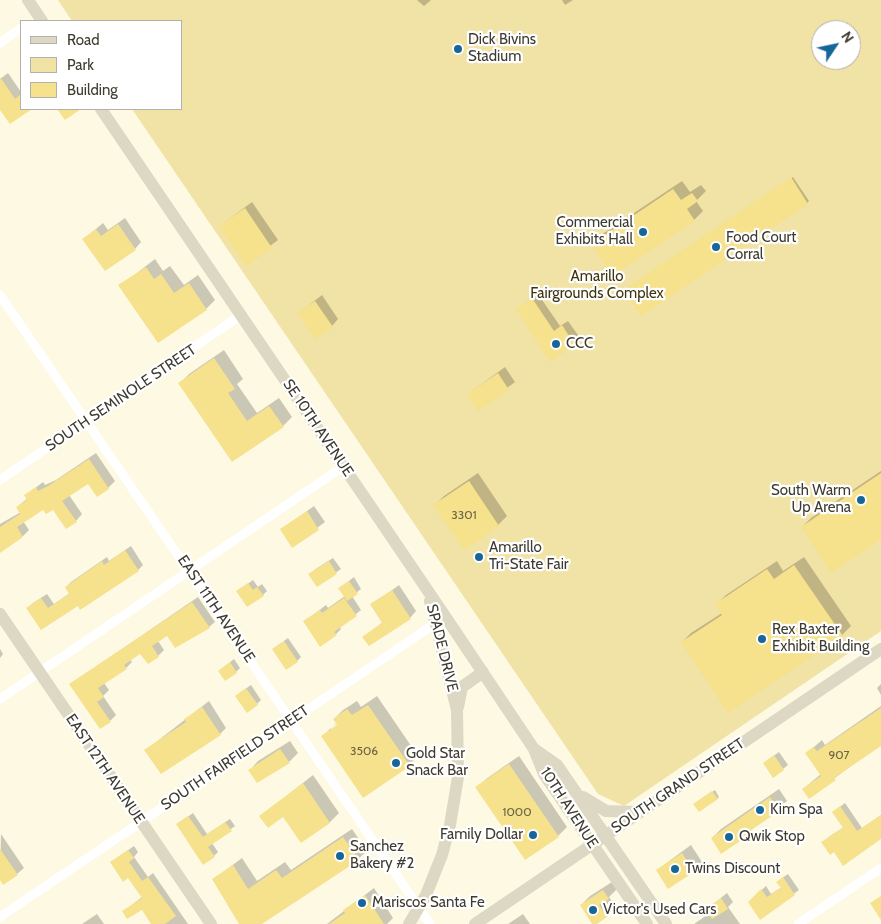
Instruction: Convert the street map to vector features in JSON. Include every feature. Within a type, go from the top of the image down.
[{"type":"main road","points":[[28,0],[37,20]]},
{"type":"main road","name":"SE 10TH AVENUE","points":[[102,110],[426,587]]},
{"type":"main road","name":"SPADE DRIVE","points":[[408,924],[419,907],[442,855],[454,806],[459,758],[457,710],[441,619],[426,587]]},
{"type":"main road","name":"EAST 12TH AVENUE","points":[[0,614],[211,924]]},
{"type":"main road","points":[[441,619],[483,672],[534,749]]},
{"type":"main road","name":"SOUTH GRAND STREET","points":[[474,924],[881,649]]},
{"type":"main road","name":"SPADE DRIVE","points":[[457,710],[462,687],[483,672]]},
{"type":"main road","name":"10TH AVENUE","points":[[534,749],[557,765],[666,924]]},
{"type":"main road","name":"10TH AVENUE","points":[[534,749],[544,774],[647,924]]},
{"type":"main road","points":[[573,788],[589,802],[606,811],[639,812]]},
{"type":"street","points":[[0,43],[20,29]]},
{"type":"street","name":"EAST 11TH AVENUE","points":[[0,295],[190,570],[430,924]]},
{"type":"street","name":"SOUTH SEMINOLE STREET","points":[[0,480],[241,315]]},
{"type":"street","points":[[0,698],[344,466]]},
{"type":"street","name":"SOUTH FAIRFIELD STREET","points":[[0,917],[441,619]]},
{"type":"street","points":[[798,924],[881,868]]},
{"type":"green space","name":"Amarillo Fairgrounds Complex","points":[[58,0],[881,0],[881,631],[624,806],[598,794],[133,110],[182,110],[182,20],[71,20]]},
{"type":"building","points":[[0,77],[15,99],[20,95],[20,110],[31,110],[10,124],[0,110]]},
{"type":"building","points":[[58,110],[80,110],[65,120]]},
{"type":"building","name":"Food Court Corral","points":[[791,177],[808,204],[641,316],[623,290]]},
{"type":"building","name":"Commercial Exhibits Hall","points":[[673,189],[681,200],[692,193],[698,201],[687,209],[695,221],[612,276],[591,244]]},
{"type":"building","points":[[245,208],[272,248],[246,266],[219,226]]},
{"type":"building","points":[[118,224],[136,250],[105,271],[82,239],[96,229],[101,236]]},
{"type":"building","points":[[146,267],[154,279],[161,274],[174,293],[189,283],[207,310],[158,343],[118,285]]},
{"type":"building","points":[[532,298],[554,331],[562,325],[575,345],[550,362],[516,309]]},
{"type":"building","points":[[315,301],[333,327],[315,339],[297,313]]},
{"type":"building","points":[[214,358],[235,389],[228,393],[247,421],[269,406],[284,427],[232,462],[178,383]]},
{"type":"building","points":[[498,373],[509,390],[478,411],[467,394]]},
{"type":"building","points":[[89,459],[109,489],[97,497],[88,484],[62,501],[77,522],[66,529],[53,510],[46,514],[43,510],[17,527],[23,537],[0,553],[0,527],[20,514],[16,507],[27,500],[24,495],[36,487],[38,491],[48,486]]},
{"type":"building","name":"South Warm Up Arena","points":[[881,473],[881,539],[831,573],[801,527]]},
{"type":"building","points":[[469,481],[499,526],[464,550],[433,505]]},
{"type":"building","points":[[307,511],[319,530],[292,548],[280,529]]},
{"type":"building","points":[[125,550],[139,571],[80,610],[78,606],[41,630],[26,608],[41,598],[48,608],[69,594],[65,587],[102,561],[104,565]]},
{"type":"building","points":[[329,561],[337,574],[317,587],[308,574]]},
{"type":"building","name":"Rex Baxter Exhibit Building","points":[[794,565],[843,636],[728,713],[681,642],[722,615],[715,604],[767,569],[774,579]]},
{"type":"building","points":[[349,581],[358,594],[347,601],[338,588]]},
{"type":"building","points":[[248,583],[253,590],[257,587],[264,596],[247,607],[236,591]]},
{"type":"building","points":[[392,590],[411,619],[369,646],[362,637],[382,623],[370,604]]},
{"type":"building","points":[[344,598],[357,616],[334,632],[337,635],[320,647],[303,621],[320,610],[322,613]]},
{"type":"building","points":[[192,602],[210,628],[175,648],[167,636],[152,646],[159,657],[148,664],[140,654],[124,665],[127,669],[98,688],[104,697],[97,702],[111,722],[100,729],[69,684]]},
{"type":"building","points":[[284,641],[298,662],[286,670],[272,649]]},
{"type":"building","points":[[230,662],[237,673],[225,681],[218,671]]},
{"type":"building","points":[[246,688],[258,705],[247,713],[235,696]]},
{"type":"building","points":[[368,705],[410,766],[363,798],[321,736],[337,725],[333,719],[347,709],[352,715]]},
{"type":"building","points":[[202,707],[221,735],[161,774],[144,750],[186,722],[184,719]]},
{"type":"building","points":[[881,708],[881,746],[834,778],[836,780],[809,799],[802,789],[821,776],[805,753],[813,747],[817,751]]},
{"type":"building","points":[[280,749],[290,763],[257,783],[248,770]]},
{"type":"building","points":[[774,755],[784,770],[773,778],[763,763]]},
{"type":"building","points":[[509,764],[559,837],[525,860],[475,787]]},
{"type":"building","points":[[303,783],[330,823],[301,843],[283,817],[268,828],[259,816]]},
{"type":"building","points":[[712,791],[718,799],[699,812],[693,804]]},
{"type":"building","points":[[770,797],[779,811],[721,854],[711,838]]},
{"type":"building","points":[[840,806],[857,831],[881,815],[881,839],[843,866],[834,852],[830,855],[821,842],[843,828],[832,812]]},
{"type":"building","points":[[188,816],[203,837],[225,822],[232,831],[208,847],[215,857],[203,865],[176,824]]},
{"type":"building","points":[[343,837],[359,860],[262,924],[239,924],[212,879],[233,865],[248,889],[276,870],[282,878]]},
{"type":"building","points":[[0,849],[18,875],[3,885],[0,880]]},
{"type":"building","points":[[128,850],[134,858],[129,862],[142,881],[148,877],[176,916],[165,924],[151,924],[142,910],[127,919],[122,911],[142,898],[128,878],[123,882],[110,862]]},
{"type":"building","points":[[682,853],[694,872],[668,889],[656,870]]},
{"type":"building","points":[[783,877],[795,895],[760,920],[748,902],[761,889],[767,897],[781,888],[776,882]]},
{"type":"building","points":[[603,890],[609,899],[599,905],[607,917],[597,924],[592,924],[580,905]]},
{"type":"building","points":[[365,895],[384,924],[329,924],[345,913],[343,910]]},
{"type":"building","points":[[881,896],[881,920],[870,903]]},
{"type":"building","points":[[721,898],[728,909],[712,919],[705,909]]},
{"type":"place","name":"Dick Bivins Stadium","points":[[458,49]]},
{"type":"place","name":"Commercial Exhibits Hall","points":[[643,232]]},
{"type":"place","name":"Food Court Corral","points":[[716,247]]},
{"type":"place","name":"CCC","points":[[556,344]]},
{"type":"place","name":"South Warm Up Arena","points":[[861,500]]},
{"type":"place","name":"Amarillo Tri-State Fair","points":[[479,557]]},
{"type":"place","name":"Rex Baxter Exhibit Building","points":[[762,639]]},
{"type":"place","name":"Gold Star Snack Bar","points":[[396,763]]},
{"type":"place","name":"Kim Spa","points":[[760,810]]},
{"type":"place","name":"Family Dollar","points":[[533,835]]},
{"type":"place","name":"Qwik Stop","points":[[729,837]]},
{"type":"place","name":"Sanchez Bakery #2","points":[[340,856]]},
{"type":"place","name":"Twins Discount","points":[[675,869]]},
{"type":"place","name":"Mariscos Santa Fe","points":[[362,903]]},
{"type":"place","name":"Victor's Used Cars","points":[[593,910]]}]
